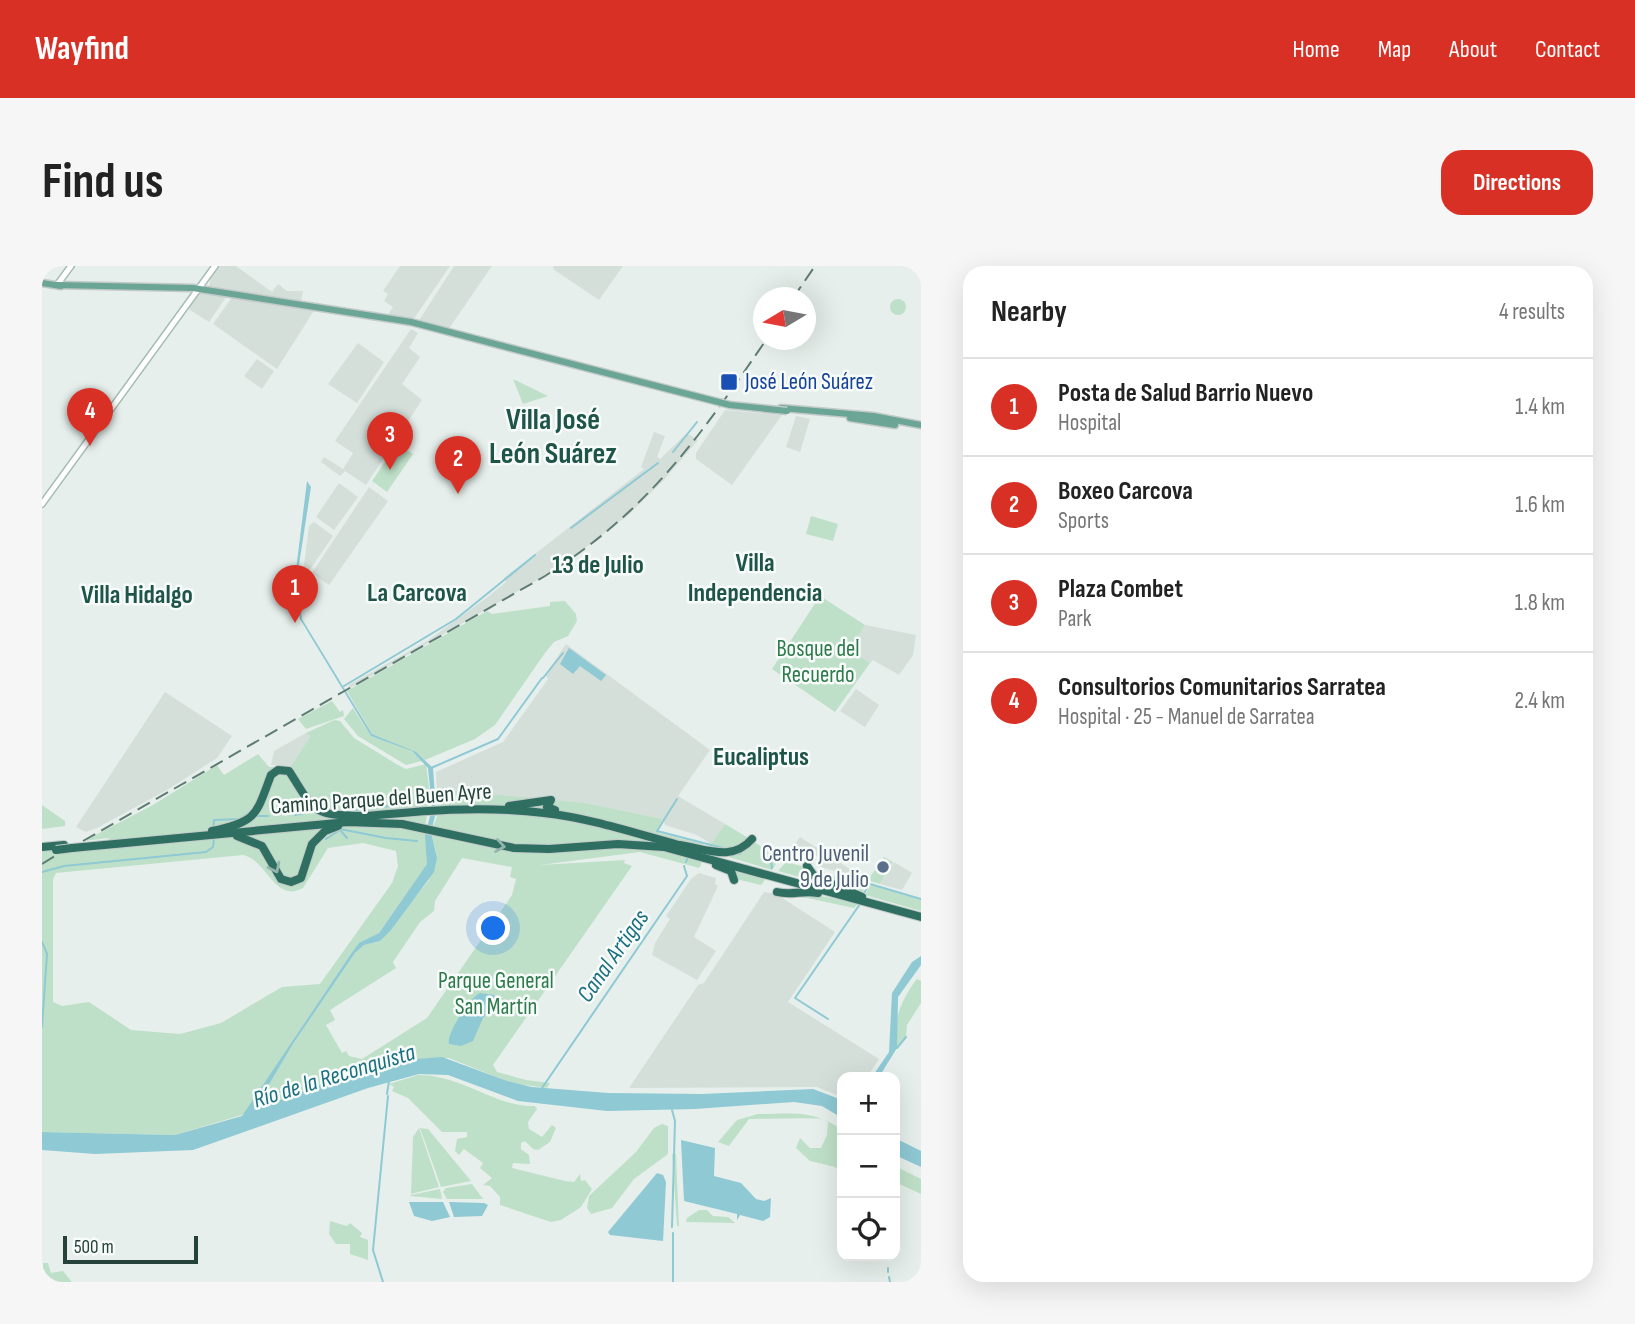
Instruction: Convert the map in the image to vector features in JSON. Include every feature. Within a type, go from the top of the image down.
[{"type":"highway","points":[[209,834],[240,825],[253,817],[263,803],[271,775],[278,770],[289,771],[303,798],[318,811],[331,816],[362,819]]},
{"type":"highway","points":[[464,808],[551,800],[546,805],[549,809],[572,812],[621,829]]},
{"type":"highway","name":"Camino Parque del Buen Ayre","points":[[42,849],[434,810],[464,808],[544,813],[621,829],[921,915]]},
{"type":"highway","name":"Camino Parque del Buen Ayre","points":[[362,819],[430,829],[514,848],[550,849],[629,844],[680,848]]},
{"type":"highway","points":[[209,834],[236,836],[254,841],[267,852],[281,879],[291,882],[301,878],[310,848],[321,834],[331,828],[362,819]]},
{"type":"highway","points":[[680,848],[732,853],[742,850],[752,839]]},
{"type":"highway","points":[[680,848],[732,871],[734,880]]},
{"type":"highway","points":[[810,869],[860,898]]},
{"type":"highway","points":[[777,892],[792,895],[805,891],[860,898]]},
{"type":"main road","points":[[57,285],[71,266]]},
{"type":"main road","points":[[42,502],[214,266]]},
{"type":"main road","points":[[42,283],[197,289],[411,322],[500,348],[654,384],[730,405],[873,416],[921,427]]},
{"type":"main road","points":[[787,410],[921,427]]},
{"type":"main road","points":[[818,414],[827,418]]},
{"type":"shaded area","points":[[217,266],[236,266],[272,292],[278,284],[287,291],[303,291],[300,306],[315,309],[277,369],[213,324],[235,293],[209,288],[211,274]]},
{"type":"shaded area","points":[[400,266],[450,266],[413,320],[387,316],[393,307],[384,301],[388,294],[383,291]]},
{"type":"shaded area","points":[[454,266],[492,266],[448,330],[418,322]]},
{"type":"shaded area","points":[[554,266],[623,266],[599,300],[553,269]]},
{"type":"shaded area","points":[[199,292],[226,297],[209,322],[187,308]]},
{"type":"shaded area","points":[[411,329],[418,333],[409,348],[420,357],[402,384],[422,400],[366,485],[345,471],[340,476],[321,462],[324,457],[343,469],[353,453],[335,441]]},
{"type":"shaded area","points":[[358,343],[384,362],[357,403],[328,384]]},
{"type":"shaded area","points":[[257,359],[274,371],[262,389],[244,376]]},
{"type":"shaded area","points":[[725,410],[782,415],[732,485],[696,459],[696,453]]},
{"type":"shaded area","points":[[796,416],[810,419],[800,452],[786,447]]},
{"type":"shaded area","points":[[654,432],[665,436],[657,457],[660,459],[687,433],[698,440],[663,481],[627,516],[560,567],[347,690],[349,685],[427,641],[485,599],[506,582],[504,578],[644,469],[641,467]]},
{"type":"shaded area","points":[[339,483],[358,497],[334,530],[316,517]]},
{"type":"shaded area","points":[[369,487],[388,501],[329,585],[312,573]]},
{"type":"shaded area","points":[[314,522],[333,536],[302,581],[309,526]]},
{"type":"shaded area","points":[[865,625],[916,635],[913,655],[899,675],[873,660],[870,663],[848,649]]},
{"type":"shaded area","points":[[566,644],[710,750],[678,796],[725,824],[711,844],[697,835],[665,825],[663,819],[586,803],[437,792],[436,772],[503,742],[548,679],[545,675]]},
{"type":"shaded area","points":[[856,689],[879,705],[865,727],[840,711]]},
{"type":"shaded area","points":[[165,692],[232,736],[217,758],[167,790],[97,828],[86,832],[76,827]]},
{"type":"shaded area","points":[[306,733],[310,737],[291,766],[271,765],[274,751]]},
{"type":"shaded area","points":[[800,837],[820,850],[812,864],[790,859],[788,854]]},
{"type":"shaded area","points":[[825,853],[862,877],[816,866]]},
{"type":"shaded area","points":[[894,862],[912,873],[902,890],[880,884]]},
{"type":"shaded area","points":[[699,873],[716,878],[715,884],[718,886],[694,937],[716,951],[697,980],[652,955],[655,943],[670,919],[666,916],[691,879]]},
{"type":"shaded area","points":[[764,892],[776,894],[835,932],[788,1002],[879,1059],[870,1072],[837,1072],[837,1095],[817,1087],[629,1088],[698,985],[704,983]]},
{"type":"green space","points":[[895,299],[901,299],[906,307],[904,313],[895,315],[890,310],[890,304]]},
{"type":"green space","points":[[513,379],[548,396],[523,404]]},
{"type":"green space","points":[[397,444],[413,454],[387,492],[372,481]]},
{"type":"green space","points":[[811,516],[838,524],[833,541],[806,534]]},
{"type":"green space","name":"Bosque del Recuerdo","points":[[820,596],[865,625],[849,649],[870,663],[835,712],[772,669]]},
{"type":"green space","points":[[565,601],[576,614],[577,621],[568,636],[554,642],[495,725],[475,739],[425,760],[409,749],[422,761],[406,765],[358,736],[344,719],[353,708],[371,736],[401,746],[372,734],[347,691],[487,611],[492,614],[550,606],[550,602]]},
{"type":"green space","points":[[332,701],[340,712],[343,710],[344,716],[306,729],[298,719]]},
{"type":"green space","points":[[334,720],[340,721],[354,738],[406,769],[426,764],[430,795],[425,828],[436,858],[426,866],[379,933],[362,943],[327,990],[245,1114],[175,1135],[42,1132],[42,851],[115,844],[108,838],[84,841],[153,805],[217,765],[224,775],[258,754],[269,767],[291,766],[310,737],[306,733]],"holes":[[[363,843],[396,851],[398,866],[392,883],[320,984],[282,987],[221,1023],[180,1034],[131,1030],[89,1002],[62,1006],[53,1002],[53,879],[56,873],[243,855],[258,864],[278,886],[293,891],[303,888],[328,848]]]},
{"type":"green space","name":"Parque General San Martín","points":[[458,791],[586,803],[663,819],[657,829],[659,833],[703,844],[701,865],[699,868],[640,852],[540,865],[625,860],[624,863],[632,866],[493,1065],[497,1072],[550,1083],[547,1088],[511,1083],[449,1058],[426,1058],[320,1085],[254,1110],[293,1044],[355,953],[364,945],[380,941],[429,880],[436,852],[431,832],[438,814],[437,792]],"holes":[[[462,858],[512,867],[510,877],[516,879],[512,895],[427,1018],[362,1059],[349,1056],[346,1051],[342,1053],[326,1025],[335,1020],[330,1010],[396,968],[393,962],[420,922],[434,911],[435,901]]]},
{"type":"green space","points":[[42,805],[65,821],[65,826],[42,829]]},
{"type":"green space","points":[[725,824],[750,839],[736,851],[711,844]]},
{"type":"green space","points":[[753,841],[779,859],[772,870],[705,850],[738,854]]},
{"type":"green space","points":[[884,857],[893,862],[880,884],[870,881],[870,877]]},
{"type":"green space","points":[[705,859],[768,876],[761,885],[736,879]]},
{"type":"green space","points":[[786,862],[805,867],[839,888],[778,871]]},
{"type":"green space","points":[[813,870],[864,884],[869,883],[862,893],[814,876]]},
{"type":"green space","points":[[871,885],[921,900],[921,911],[865,895]]},
{"type":"green space","points":[[804,893],[859,903],[854,908],[798,896]]},
{"type":"green space","points":[[917,979],[921,981],[921,1003],[907,1025],[906,1037],[897,1048],[895,1029],[899,1011]]},
{"type":"green space","points":[[418,1075],[450,1080],[507,1102],[535,1106],[537,1109],[528,1122],[529,1129],[542,1137],[552,1125],[556,1128],[550,1142],[538,1150],[525,1141],[521,1143],[521,1149],[529,1155],[530,1164],[513,1163],[512,1168],[574,1182],[580,1174],[581,1181],[585,1180],[592,1189],[581,1207],[561,1220],[551,1222],[500,1205],[500,1197],[490,1186],[483,1185],[492,1178],[480,1168],[483,1163],[464,1149],[459,1155],[455,1151],[457,1139],[467,1137],[467,1132],[442,1132],[408,1098],[392,1091],[394,1087],[389,1084]]},
{"type":"green space","points":[[758,1114],[802,1114],[820,1118],[749,1119],[729,1146],[718,1142],[737,1120]]},
{"type":"green space","points":[[823,1119],[837,1126],[837,1169],[810,1161],[796,1148],[800,1138],[810,1148],[821,1148],[827,1135],[828,1122]]},
{"type":"green space","points":[[662,1124],[668,1126],[668,1154],[634,1179],[612,1208],[591,1214],[587,1208],[589,1196],[636,1152],[654,1128]]},
{"type":"green space","points":[[419,1128],[439,1187],[411,1194],[413,1137]]},
{"type":"green space","points":[[420,1128],[428,1129],[471,1181],[441,1187]]},
{"type":"green space","points":[[672,1154],[676,1154],[679,1226]]},
{"type":"green space","points":[[900,1168],[921,1179],[921,1194],[900,1184]]},
{"type":"green space","points":[[472,1184],[483,1199],[447,1199],[443,1192],[446,1188]]},
{"type":"green space","points":[[440,1189],[442,1199],[410,1196],[411,1195]]},
{"type":"green space","points":[[699,1210],[707,1210],[713,1216],[728,1217],[735,1223],[686,1222],[687,1218]]},
{"type":"green space","points":[[330,1221],[347,1226],[350,1223],[362,1233],[360,1237],[368,1240],[368,1260],[350,1254],[350,1244],[336,1244],[329,1234]]},
{"type":"green space","points":[[43,1263],[48,1263],[51,1273],[63,1271],[72,1282],[43,1282]]},
{"type":"water","name":"Río de la Reconquista","points":[[307,481],[311,487],[296,584],[302,619],[372,734],[416,752],[433,768],[436,812],[431,832],[437,858],[434,872],[391,930],[380,941],[364,945],[355,953],[293,1044],[254,1110],[320,1085],[416,1059],[442,1057],[507,1081],[532,1087],[608,1093],[702,1094],[813,1089],[837,1098],[837,1115],[822,1106],[794,1102],[695,1109],[607,1111],[518,1101],[448,1075],[419,1074],[368,1088],[193,1150],[95,1154],[42,1150],[42,1132],[175,1135],[242,1116],[359,943],[379,933],[427,864],[425,836],[432,808],[428,768],[412,751],[371,736],[300,619],[294,586]]},
{"type":"water","points":[[569,648],[606,675],[601,681],[580,666],[573,674],[560,664]]},
{"type":"water","points":[[921,956],[921,965],[898,997],[897,1048],[882,1072],[875,1072],[889,1052],[892,993],[912,962]]},
{"type":"water","points":[[480,993],[494,995],[499,1000],[483,1018],[473,1041],[461,1046],[449,1044],[451,1032],[460,1016]]},
{"type":"water","points":[[681,1140],[715,1148],[714,1176],[741,1183],[756,1199],[764,1201],[771,1198],[770,1217],[763,1221],[740,1215],[737,1220],[737,1214],[684,1201]]},
{"type":"water","points":[[900,1140],[921,1151],[921,1167],[900,1157]]},
{"type":"water","points":[[657,1173],[663,1175],[666,1182],[663,1241],[610,1235],[608,1232]]},
{"type":"water","points":[[409,1202],[443,1202],[450,1217],[432,1221],[414,1216]]},
{"type":"water","points":[[449,1202],[488,1205],[482,1216],[454,1217]]},
{"type":"waterway","points":[[673,452],[697,422]]},
{"type":"waterway","points":[[571,528],[658,463]]},
{"type":"waterway","points":[[344,686],[456,619],[535,555]]},
{"type":"waterway","points":[[543,678],[563,653]]},
{"type":"waterway","points":[[431,768],[498,739],[542,678]]},
{"type":"waterway","name":"Canal Artigas","points":[[677,799],[657,831],[723,848]]},
{"type":"waterway","points":[[341,811],[400,805]]},
{"type":"waterway","points":[[295,815],[313,811]]},
{"type":"waterway","points":[[213,829],[214,820],[240,819],[249,813]]},
{"type":"waterway","points":[[256,816],[268,816]]},
{"type":"waterway","points":[[340,829],[417,841]]},
{"type":"waterway","points":[[326,839],[340,830],[347,838]]},
{"type":"waterway","points":[[42,872],[64,866],[206,852],[213,847],[214,838]]},
{"type":"waterway","points":[[770,856],[772,868]]},
{"type":"waterway","name":"Canal Artigas","points":[[686,862],[688,857]]},
{"type":"waterway","name":"Canal Artigas","points":[[542,1088],[687,876],[684,866]]},
{"type":"waterway","points":[[864,893],[870,884],[921,899]]},
{"type":"waterway","points":[[828,1019],[795,998],[860,904]]},
{"type":"waterway","points":[[42,942],[47,954],[42,1027]]},
{"type":"waterway","points":[[897,1048],[906,1037]]},
{"type":"waterway","points":[[387,1094],[389,1081]]},
{"type":"waterway","points":[[383,1282],[373,1250],[388,1096]]},
{"type":"waterway","points":[[672,1110],[675,1121],[672,1227]]},
{"type":"waterway","points":[[673,1233],[673,1282]]},
{"type":"waterway","points":[[889,1277],[890,1282]]},
{"type":"railway","points":[[801,287],[815,266]]},
{"type":"railway","points":[[83,841],[545,576],[581,551],[643,499],[669,470],[694,441],[759,350]]},
{"type":"railway","points":[[42,864],[55,856]]},
{"type":"place","name":"José León Suárez","points":[[729,382]]},
{"type":"place","name":"Consultorios Comunitarios Sarratea","points":[[90,446]]},
{"type":"place","name":"Plaza Combet","points":[[390,470]]},
{"type":"place","name":"Boxeo Carcova","points":[[458,494]]},
{"type":"place","name":"Posta de Salud Barrio Nuevo","points":[[295,623]]},
{"type":"place","name":"Centro Juvenil 9 de Julio","points":[[883,867]]},
{"type":"district","name":"Villa José León Suárez","points":[[553,437]]},
{"type":"district","name":"13 de Julio","points":[[598,565]]},
{"type":"district","name":"Villa Independencia","points":[[755,578]]},
{"type":"district","name":"La Carcova","points":[[417,593]]},
{"type":"district","name":"Villa Hidalgo","points":[[137,595]]},
{"type":"district","name":"Eucaliptus","points":[[761,757]]}]
